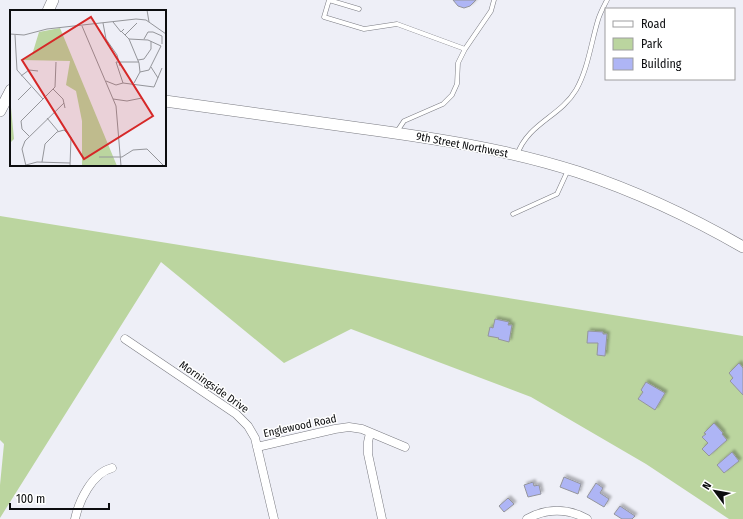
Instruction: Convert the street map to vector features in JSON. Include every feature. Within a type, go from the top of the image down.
[{"type":"street","points":[[48,10],[53,0]]},
{"type":"street","points":[[0,111],[10,92]]},
{"type":"street","name":"9th Street Northwest","points":[[166,102],[437,139],[517,155],[612,184],[686,216],[743,247]]},
{"type":"street","name":"Morningside Drive","points":[[125,339],[236,414],[248,426],[255,438],[274,519]]},
{"type":"street","name":"Englewood Road","points":[[257,447],[344,428],[355,428],[405,447]]},
{"type":"street","points":[[370,433],[368,454],[382,519]]},
{"type":"street","points":[[75,519],[79,505],[92,483],[100,474],[112,468]]},
{"type":"street","points":[[527,519],[539,513],[561,510],[573,512],[587,519]]},
{"type":"lane","points":[[359,9],[329,0],[324,17],[364,29],[397,24],[465,49]]},
{"type":"lane","points":[[396,133],[404,121],[443,104],[452,95],[457,84],[458,63],[465,49],[491,11],[494,0]]},
{"type":"lane","points":[[517,155],[523,142],[533,129],[557,111],[576,89],[586,65],[598,19],[607,0]]},
{"type":"lane","points":[[513,214],[557,194],[568,170]]},
{"type":"green space","points":[[0,216],[743,336],[743,519],[729,519],[646,464],[531,397],[351,329],[284,363],[161,262],[0,518],[0,485],[4,444],[0,440]]},
{"type":"building","points":[[453,0],[476,0],[470,6],[464,8],[458,6]]},
{"type":"building","points":[[495,319],[509,322],[508,325],[512,325],[509,342],[488,336],[490,327],[493,328]]},
{"type":"building","points":[[588,331],[603,332],[603,334],[607,334],[605,356],[597,355],[598,343],[587,343]]},
{"type":"building","points":[[739,363],[743,368],[743,395],[730,381],[733,378],[729,373]]},
{"type":"building","points":[[646,382],[665,393],[655,410],[638,399],[643,392],[641,390]]},
{"type":"building","points":[[714,423],[727,440],[709,456],[702,449],[708,443],[702,437]]},
{"type":"building","points":[[732,452],[739,461],[724,473],[717,465]]},
{"type":"building","points":[[564,477],[581,484],[578,494],[560,487]]},
{"type":"building","points":[[533,482],[534,486],[539,485],[541,494],[528,497],[524,485]]},
{"type":"building","points":[[596,483],[603,488],[600,493],[609,499],[604,507],[587,497]]},
{"type":"building","points":[[508,498],[514,504],[504,512],[499,506]]},
{"type":"building","points":[[620,506],[635,516],[632,519],[622,519],[614,514]]}]
